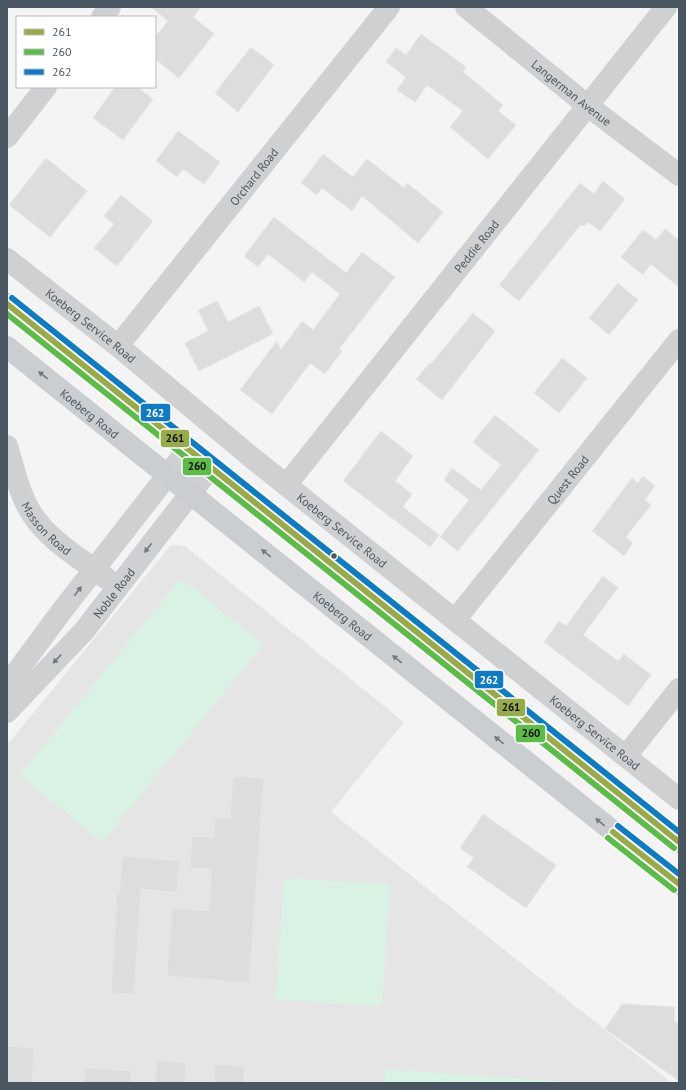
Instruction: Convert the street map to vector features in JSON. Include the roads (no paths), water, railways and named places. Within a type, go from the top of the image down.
[{"type":"main road","points":[[7,304],[679,842]]},
{"type":"main road","name":"Koeberg Road","points":[[7,347],[679,884]]},
{"type":"street","points":[[103,16],[110,7]]},
{"type":"street","name":"Orchard Road","points":[[118,346],[389,7]]},
{"type":"street","name":"Langerman Avenue","points":[[466,7],[588,106],[679,175]]},
{"type":"street","name":"Peddie Road","points":[[287,484],[666,7]]},
{"type":"street","points":[[7,137],[45,88]]},
{"type":"street","name":"Koeberg Service Road","points":[[7,259],[118,346],[203,418],[679,798]]},
{"type":"street","name":"Quest Road","points":[[456,620],[679,340]]},
{"type":"street","name":"Masson Road","points":[[7,446],[21,490],[33,515],[52,536],[118,587]]},
{"type":"street","points":[[7,685],[94,569],[188,449]]},
{"type":"street","name":"Noble Road","points":[[7,712],[84,631],[211,468]]},
{"type":"street","points":[[626,756],[679,689]]}]
